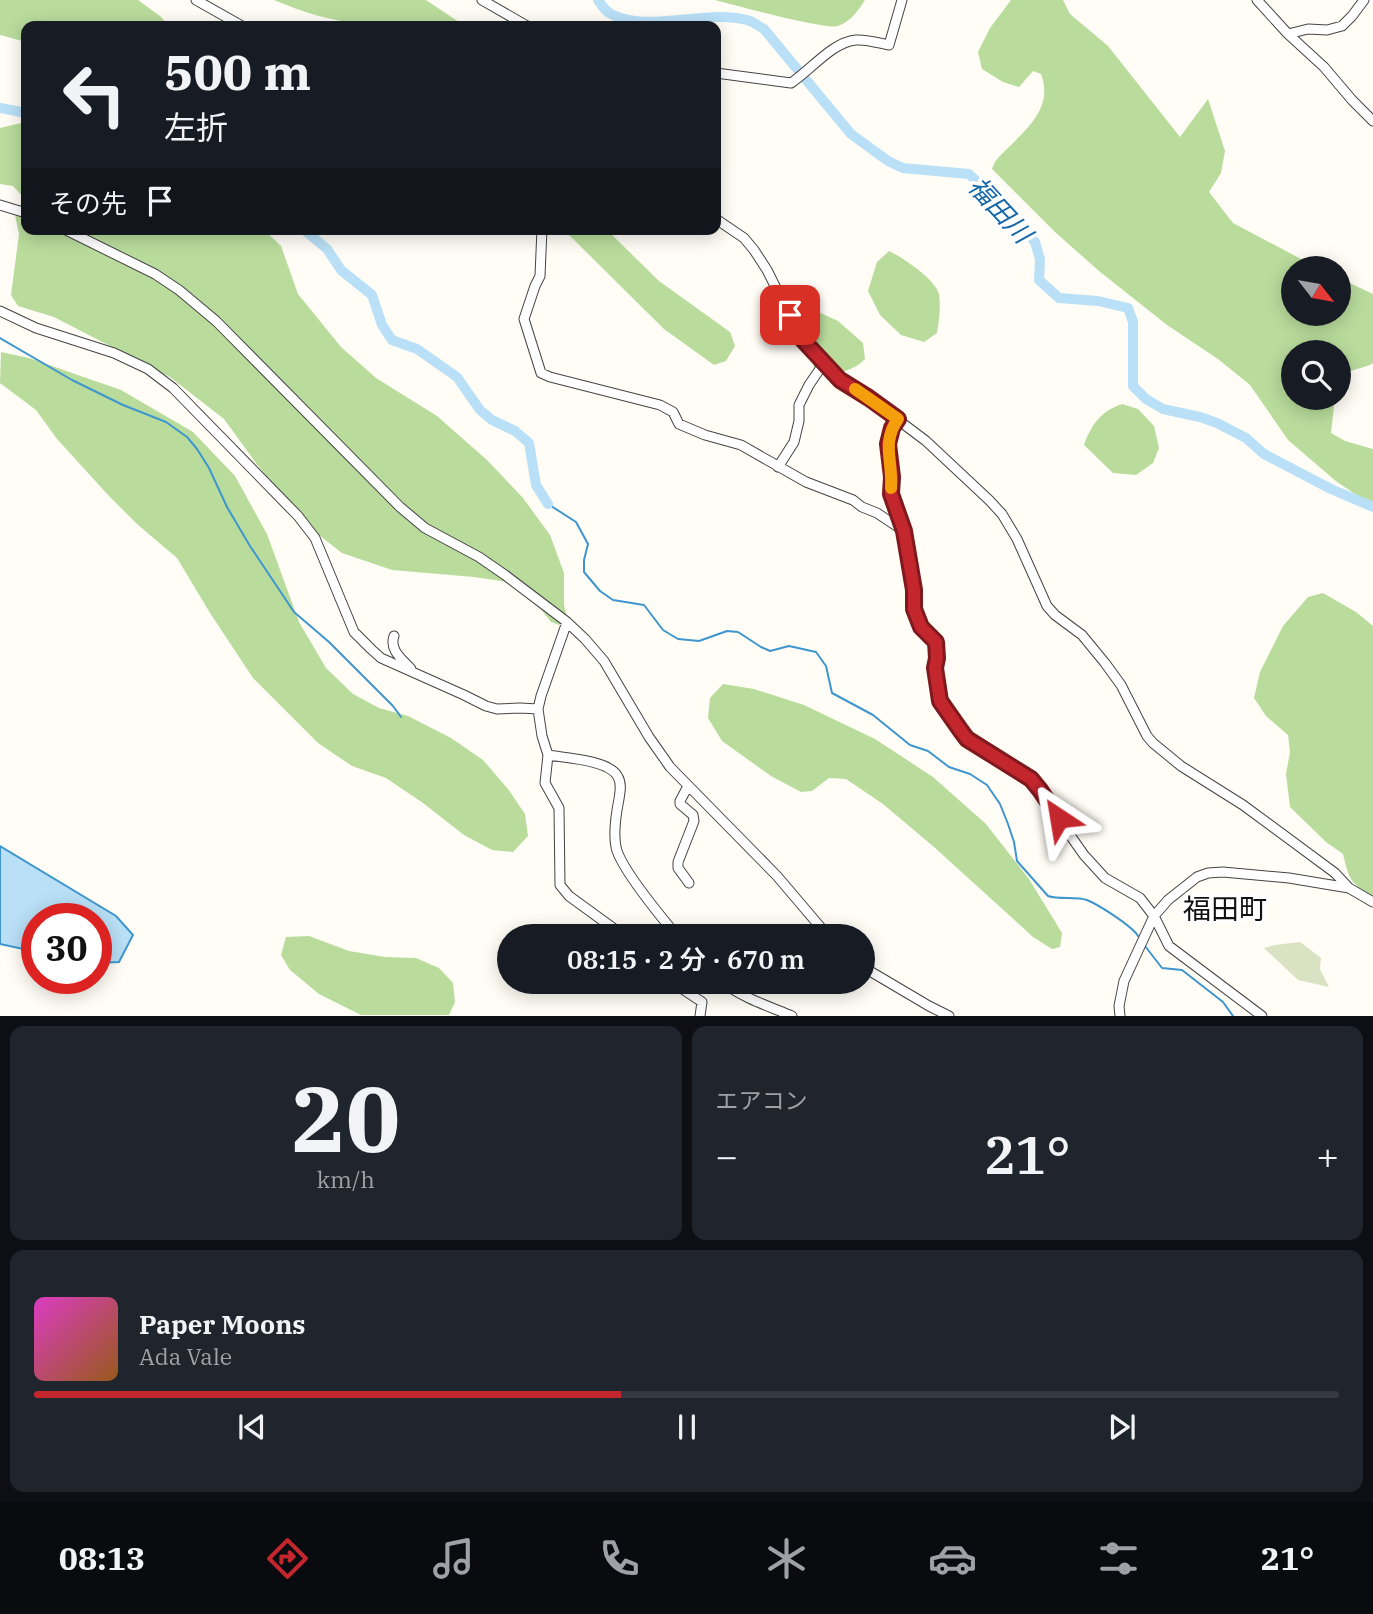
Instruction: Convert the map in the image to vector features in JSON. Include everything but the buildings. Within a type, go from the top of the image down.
[{"type":"street","points":[[196,0],[233,21]]},
{"type":"street","points":[[482,0],[518,21]]},
{"type":"street","points":[[721,74],[791,83],[825,55],[844,44],[856,40],[889,45],[902,0]]},
{"type":"street","points":[[1257,0],[1373,121]]},
{"type":"street","points":[[1288,34],[1342,26],[1364,0]]},
{"type":"street","points":[[0,205],[21,211]]},
{"type":"street","points":[[721,222],[744,238],[754,250],[801,338],[840,380],[926,441],[1002,514],[1017,539],[1048,606],[1055,615],[1082,635],[1105,663],[1121,685],[1153,743],[1181,766],[1243,804],[1335,873],[1349,888],[1373,902]]},
{"type":"street","points":[[76,235],[155,274],[179,289],[216,321],[400,507],[425,528],[505,575],[567,622],[604,661],[657,750],[688,786],[777,876],[818,924]]},
{"type":"street","points":[[542,235],[540,276],[524,319],[541,373],[660,405],[673,412],[679,424],[741,445],[806,482],[853,500],[904,531]]},
{"type":"street","points":[[0,311],[36,328],[114,354],[148,369],[173,388],[298,516],[315,538],[354,632],[381,657],[486,706],[497,709],[538,709]]},
{"type":"street","points":[[778,467],[794,442],[799,421],[799,405],[824,363]]},
{"type":"street","points":[[898,419],[892,428],[888,444],[891,494],[904,531],[914,590],[914,609],[921,627],[936,642],[935,668],[940,701],[967,739],[1031,779],[1084,855],[1105,878],[1140,898],[1154,916],[1169,946],[1262,1016]]},
{"type":"street","points":[[567,622],[538,709],[548,755],[545,783],[559,808],[560,885],[569,896],[608,924]]},
{"type":"street","points":[[394,636],[393,647],[414,673]]},
{"type":"street","points":[[548,755],[603,765],[618,775],[621,790],[615,830],[616,848],[629,872],[667,924]]},
{"type":"street","points":[[688,786],[680,804],[693,816],[694,821],[678,868],[689,883]]},
{"type":"street","points":[[1120,1016],[1119,1006],[1124,981],[1154,916],[1197,877],[1223,872],[1289,878],[1349,888]]},
{"type":"street","points":[[875,974],[948,1016]]},
{"type":"street","points":[[690,994],[702,1002],[700,1016]]},
{"type":"street","points":[[741,994],[792,1016]]},
{"type":"green space","points":[[0,0],[138,0],[164,21],[21,21],[21,41],[0,35]]},
{"type":"green space","points":[[274,0],[426,0],[458,21],[344,21],[296,9]]},
{"type":"green space","points":[[715,0],[865,0],[847,21],[838,26],[830,26]]},
{"type":"green space","points":[[1011,0],[1063,0],[1070,14],[1108,46],[1180,137],[1208,99],[1225,151],[1221,173],[1209,192],[1233,223],[1295,256],[1281,256],[1281,326],[1351,326],[1351,284],[1373,294],[1373,363],[1370,365],[1351,371],[1351,340],[1281,340],[1281,410],[1334,410],[1331,433],[1345,441],[1373,449],[1373,506],[1337,482],[1288,440],[1250,385],[1218,359],[1167,325],[1099,271],[1055,232],[992,169],[999,157],[1037,115],[1042,106],[1044,85],[1041,74],[1033,71],[1019,87],[1003,82],[982,69],[978,52],[990,28]]},
{"type":"green space","points":[[21,123],[21,195],[13,186],[0,184],[0,128]]},
{"type":"green space","points":[[21,204],[21,235],[269,235],[281,246],[298,294],[341,347],[376,378],[437,416],[487,460],[523,498],[550,535],[564,573],[564,605],[567,618],[559,625],[551,622],[540,608],[508,582],[392,570],[342,553],[300,520],[224,419],[170,377],[54,317],[18,306],[11,295],[19,234],[15,215]]},
{"type":"green space","points":[[569,235],[612,235],[659,281],[730,332],[735,346],[726,361],[714,365],[664,329]]},
{"type":"green space","points":[[889,251],[925,275],[939,294],[937,333],[924,342],[901,335],[880,315],[868,291],[877,262]]},
{"type":"green space","points":[[812,309],[838,321],[863,343],[865,359],[861,363],[851,369],[824,375],[814,368],[803,325],[803,318]]},
{"type":"green space","points":[[1,352],[29,358],[121,390],[193,432],[235,476],[267,534],[299,622],[326,668],[353,694],[379,708],[408,716],[451,738],[483,760],[525,814],[528,836],[513,852],[492,850],[464,835],[386,778],[352,766],[318,743],[253,678],[177,558],[109,496],[57,439],[36,410],[0,383]]},
{"type":"green space","points":[[1122,404],[1138,409],[1154,426],[1159,448],[1153,463],[1136,475],[1113,473],[1084,445],[1098,420]]},
{"type":"green space","points":[[1323,593],[1356,612],[1373,626],[1373,897],[1352,880],[1343,854],[1326,842],[1290,807],[1286,774],[1290,752],[1288,735],[1266,716],[1254,698],[1260,672],[1283,626],[1308,597]]},
{"type":"green space","points":[[723,684],[754,689],[804,705],[875,739],[933,777],[986,824],[1029,879],[1062,933],[1060,947],[1052,949],[1033,937],[934,847],[883,804],[846,779],[829,778],[812,791],[801,792],[771,776],[722,741],[708,718],[710,698]]},
{"type":"green space","points":[[309,936],[349,951],[385,957],[416,958],[439,968],[453,983],[455,1002],[449,1015],[361,1015],[319,994],[290,970],[281,955],[286,937]]},
{"type":"green space","points":[[1300,942],[1321,958],[1320,969],[1329,987],[1298,980],[1264,948]]},
{"type":"water","points":[[0,846],[94,903],[21,903],[21,949],[0,944]]},
{"type":"water","points":[[112,914],[133,935],[119,962],[112,962]]},
{"type":"waterway","name":"福田川","points":[[598,0],[613,15],[636,21]]},
{"type":"waterway","name":"福田川","points":[[662,21],[734,18],[750,21],[764,29],[851,134],[888,161],[903,168],[969,174],[1011,214],[1035,242],[1040,259],[1039,280],[1059,298],[1098,301],[1128,308],[1133,322],[1133,386],[1146,399],[1163,409],[1217,423],[1246,438],[1264,454],[1331,489],[1373,507]]},
{"type":"waterway","points":[[0,108],[21,112]]},
{"type":"waterway","points":[[310,235],[327,249],[341,270],[372,295],[382,325],[392,340],[417,349],[457,377],[480,410],[492,420],[515,431],[529,443],[536,485],[548,504]]},
{"type":"waterway","points":[[0,338],[72,380],[166,422],[187,437],[209,468],[227,507],[250,546],[294,612],[329,642],[401,717]]},
{"type":"waterway","points":[[548,504],[576,522],[588,544],[584,572],[600,591],[613,600],[644,605],[663,630],[678,639],[699,641],[727,631],[738,632],[770,651],[789,646],[816,652],[826,666],[832,693],[873,715],[910,745],[928,751],[949,767],[970,774],[987,785],[1000,804],[1008,824],[1017,861],[1048,896],[1087,900],[1115,916],[1138,936]]},
{"type":"waterway","points":[[1145,946],[1162,968],[1182,970],[1223,1002],[1233,1016]]},
{"type":"slow traffic","points":[[855,389],[898,419],[892,428],[888,444],[891,488]]},
{"type":"district","name":"福田町","points":[[1225,909]]},
{"type":"route","points":[[790,315],[801,338],[840,380],[898,419],[892,428],[888,444],[891,494],[904,531],[914,590],[914,609],[921,627],[936,642],[935,668],[940,701],[967,739],[1031,779],[1059,818]]}]
